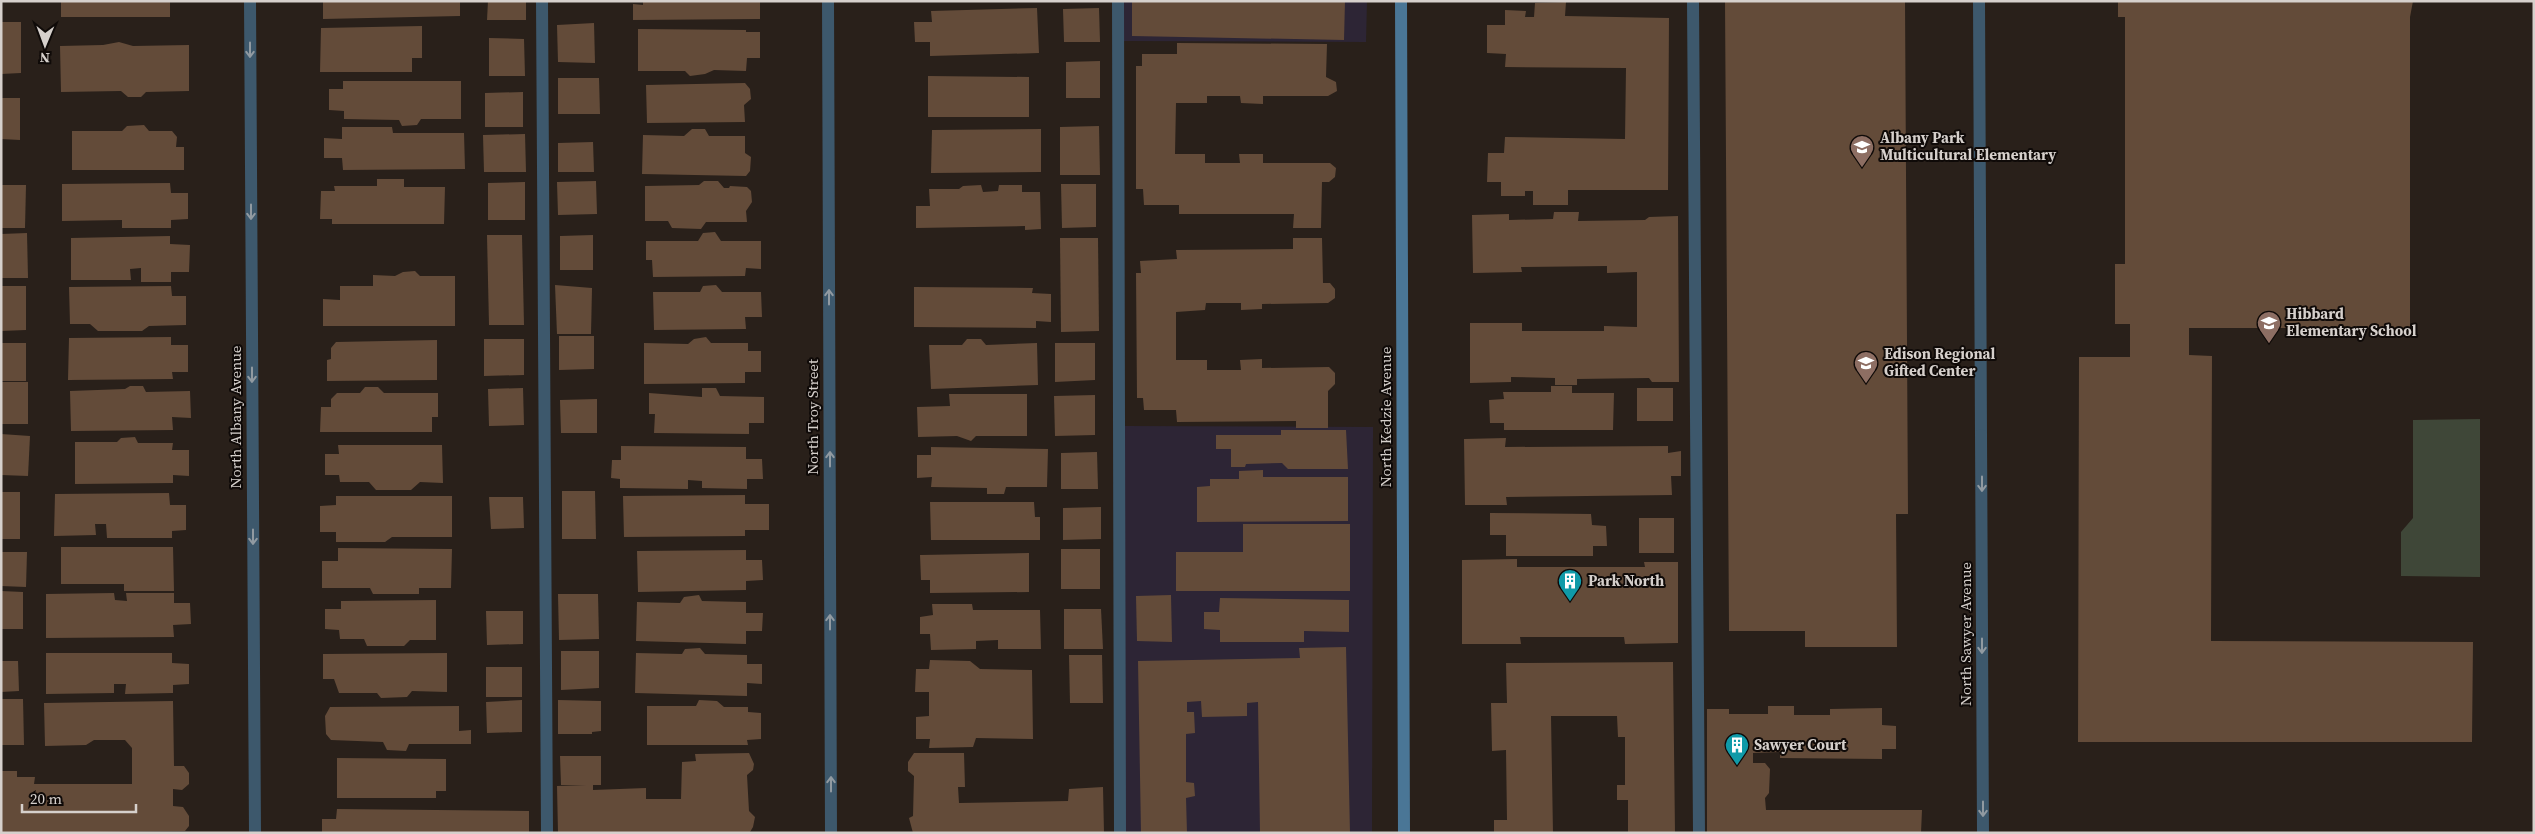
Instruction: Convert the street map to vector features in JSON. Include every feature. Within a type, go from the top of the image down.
[{"type":"main road","name":"North Kedzie Avenue","points":[[1401,1],[1404,833]]},
{"type":"street","name":"North Albany Avenue","points":[[250,1],[255,833]]},
{"type":"street","points":[[542,1],[547,833]]},
{"type":"street","name":"North Troy Street","points":[[828,1],[831,833]]},
{"type":"street","points":[[1118,1],[1120,833]]},
{"type":"street","points":[[1693,1],[1699,833]]},
{"type":"street","name":"North Sawyer Avenue","points":[[1979,1],[1983,833]]},
{"type":"shaded area","points":[[1122,1],[1367,1],[1366,42],[1122,41]]},
{"type":"shaded area","points":[[1124,426],[1373,427],[1372,833],[1123,833]]},
{"type":"green space","points":[[2480,419],[2480,577],[2401,576],[2401,532],[2413,518],[2413,420]]},
{"type":"building","points":[[61,1],[170,1],[170,17],[61,17]]},
{"type":"building","points":[[323,1],[460,1],[460,16],[323,19]]},
{"type":"building","points":[[488,1],[526,1],[526,20],[487,20]]},
{"type":"building","points":[[643,1],[760,1],[760,19],[633,20],[633,4],[643,5]]},
{"type":"building","points":[[1132,1],[1345,1],[1344,40],[1132,36]]},
{"type":"building","points":[[1725,1],[1905,1],[1908,514],[1896,514],[1897,647],[1805,647],[1805,631],[1729,631]]},
{"type":"building","points":[[2118,1],[2413,1],[2410,17],[2410,328],[2189,328],[2189,355],[2212,356],[2211,641],[2473,642],[2472,742],[2078,742],[2079,357],[2130,357],[2130,324],[2115,324],[2115,264],[2125,264],[2125,17],[2118,17]]},
{"type":"building","points":[[1566,2],[1565,16],[1669,18],[1668,190],[1568,190],[1568,205],[1533,205],[1533,191],[1525,191],[1525,196],[1501,196],[1501,182],[1487,182],[1488,153],[1504,153],[1505,137],[1625,139],[1626,68],[1505,67],[1506,54],[1487,53],[1487,25],[1505,25],[1505,10],[1526,11],[1525,17],[1534,17],[1535,3]]},
{"type":"building","points":[[1037,8],[1039,53],[930,56],[930,42],[915,42],[914,22],[932,22],[931,11]]},
{"type":"building","points":[[1099,8],[1100,42],[1064,42],[1063,9]]},
{"type":"building","points":[[1,22],[21,22],[21,73],[1,74]]},
{"type":"building","points":[[594,23],[595,63],[558,62],[557,25]]},
{"type":"building","points":[[422,26],[422,58],[412,58],[412,72],[320,72],[321,28]]},
{"type":"building","points":[[638,29],[746,30],[746,32],[760,32],[760,58],[747,58],[746,71],[714,70],[705,74],[690,76],[685,71],[638,71]]},
{"type":"building","points":[[489,38],[524,39],[525,76],[489,76]]},
{"type":"building","points":[[119,42],[133,46],[189,45],[189,91],[146,92],[141,97],[128,97],[121,91],[61,92],[60,46],[103,45]]},
{"type":"building","points":[[1177,43],[1327,44],[1326,77],[1336,82],[1337,91],[1328,96],[1263,96],[1263,104],[1241,103],[1240,96],[1207,96],[1207,103],[1176,103],[1175,154],[1205,154],[1205,163],[1240,163],[1239,154],[1263,154],[1263,163],[1330,163],[1336,168],[1335,177],[1329,182],[1322,182],[1321,228],[1293,228],[1294,214],[1179,214],[1179,205],[1144,205],[1143,189],[1136,189],[1136,66],[1142,66],[1142,54],[1177,54]]},
{"type":"building","points":[[1100,61],[1100,98],[1066,98],[1066,62]]},
{"type":"building","points":[[928,76],[1029,77],[1029,117],[928,117]]},
{"type":"building","points":[[558,78],[599,78],[600,114],[558,114]]},
{"type":"building","points":[[343,81],[461,81],[461,119],[421,119],[417,125],[402,126],[399,120],[344,119],[344,111],[329,110],[329,89],[343,89]]},
{"type":"building","points":[[745,83],[750,89],[751,99],[744,105],[745,122],[647,123],[646,85]]},
{"type":"building","points":[[523,92],[523,127],[485,127],[485,93]]},
{"type":"building","points":[[1,98],[20,98],[20,140],[1,139]]},
{"type":"building","points":[[144,125],[149,131],[172,131],[177,137],[176,147],[184,147],[184,170],[72,170],[72,131],[122,131],[127,126]]},
{"type":"building","points":[[1099,126],[1100,175],[1060,175],[1060,127]]},
{"type":"building","points":[[342,127],[392,127],[393,133],[464,133],[465,169],[343,170],[342,158],[324,158],[324,138],[342,139]]},
{"type":"building","points":[[692,129],[705,129],[709,136],[745,136],[745,153],[751,157],[750,171],[746,176],[642,174],[643,135],[684,136]]},
{"type":"building","points":[[1041,129],[1041,172],[931,173],[932,130]]},
{"type":"building","points":[[525,134],[526,172],[484,172],[483,135]]},
{"type":"building","points":[[593,142],[594,172],[558,172],[558,143]]},
{"type":"building","points":[[377,179],[404,179],[404,187],[445,187],[444,224],[332,224],[332,219],[320,219],[321,191],[335,191],[334,186],[377,186]]},
{"type":"building","points":[[596,181],[597,214],[558,215],[557,182]]},
{"type":"building","points":[[704,181],[718,181],[724,188],[729,188],[730,186],[747,187],[751,191],[752,202],[746,211],[747,222],[706,222],[701,229],[672,228],[668,221],[645,221],[645,186],[699,185]]},
{"type":"building","points":[[525,182],[525,220],[488,220],[488,183]]},
{"type":"building","points":[[170,183],[171,193],[188,193],[188,219],[171,220],[171,228],[122,228],[122,220],[62,221],[62,184]]},
{"type":"building","points":[[1061,184],[1096,184],[1096,227],[1062,228]]},
{"type":"building","points":[[1,185],[26,185],[25,228],[1,228]]},
{"type":"building","points":[[981,185],[983,192],[998,191],[999,185],[1022,185],[1022,192],[1040,192],[1041,229],[1025,230],[1025,226],[916,228],[916,206],[930,206],[929,189],[959,189],[963,186]]},
{"type":"building","points":[[1554,212],[1579,212],[1578,221],[1645,220],[1649,217],[1678,216],[1679,382],[1652,382],[1649,378],[1577,379],[1577,385],[1555,385],[1555,378],[1511,377],[1511,382],[1470,383],[1470,323],[1522,323],[1522,331],[1604,331],[1604,326],[1637,327],[1637,272],[1607,273],[1607,266],[1521,267],[1522,272],[1473,273],[1472,215],[1509,214],[1509,220],[1553,219]]},
{"type":"building","points":[[715,232],[721,241],[761,241],[761,269],[746,268],[745,276],[653,277],[652,260],[646,260],[646,241],[698,241],[703,233]]},
{"type":"building","points":[[27,233],[28,278],[1,278],[1,234]]},
{"type":"building","points":[[487,235],[522,235],[524,325],[489,325]]},
{"type":"building","points":[[593,235],[593,270],[560,270],[560,236]]},
{"type":"building","points":[[170,236],[170,244],[190,245],[189,272],[171,272],[171,282],[141,282],[141,268],[130,269],[131,280],[71,280],[71,238]]},
{"type":"building","points":[[1060,238],[1098,238],[1099,331],[1061,332]]},
{"type":"building","points":[[1293,238],[1322,238],[1323,283],[1330,283],[1335,289],[1335,298],[1328,303],[1262,304],[1262,309],[1241,310],[1241,303],[1206,303],[1205,310],[1176,312],[1176,360],[1207,360],[1207,370],[1241,370],[1240,360],[1262,359],[1262,368],[1329,367],[1335,373],[1335,384],[1328,391],[1328,428],[1296,428],[1296,421],[1177,422],[1176,410],[1144,410],[1143,398],[1137,398],[1136,273],[1141,273],[1140,261],[1177,259],[1176,250],[1293,249]]},
{"type":"building","points":[[415,271],[420,276],[455,276],[455,326],[323,326],[323,299],[340,300],[340,286],[373,286],[373,275],[395,276],[403,272]]},
{"type":"building","points":[[555,285],[592,288],[591,334],[557,334]]},
{"type":"building","points":[[716,285],[722,292],[761,292],[762,317],[745,317],[746,329],[654,330],[653,292],[700,292],[703,286]]},
{"type":"building","points":[[1,286],[26,286],[26,330],[1,331]]},
{"type":"building","points":[[171,286],[172,296],[186,296],[186,325],[149,326],[142,331],[98,331],[90,324],[70,324],[69,287]]},
{"type":"building","points":[[914,287],[1033,288],[1032,293],[1051,294],[1051,322],[1036,321],[1036,328],[914,327]]},
{"type":"building","points":[[559,336],[594,336],[594,369],[559,370]]},
{"type":"building","points":[[171,337],[171,345],[188,345],[188,372],[172,372],[173,379],[68,380],[69,338]]},
{"type":"building","points":[[706,337],[711,343],[748,343],[748,351],[761,351],[761,372],[745,372],[745,383],[644,384],[644,343],[688,344],[694,339]]},
{"type":"building","points":[[484,339],[524,339],[524,375],[484,376]]},
{"type":"building","points":[[967,339],[981,339],[986,345],[1037,343],[1038,385],[931,389],[929,345],[962,345]]},
{"type":"building","points":[[437,340],[437,380],[327,381],[327,360],[331,359],[331,348],[336,342]]},
{"type":"building","points":[[1,343],[26,343],[26,381],[1,381]]},
{"type":"building","points":[[1055,343],[1095,343],[1095,380],[1055,382]]},
{"type":"building","points":[[1,382],[28,382],[28,424],[1,424]]},
{"type":"building","points":[[130,386],[143,386],[146,392],[190,391],[191,418],[172,417],[173,430],[71,431],[70,391],[125,389]]},
{"type":"building","points":[[1551,386],[1572,386],[1572,393],[1614,393],[1613,430],[1504,430],[1504,423],[1490,423],[1489,400],[1504,399],[1503,392],[1551,392]]},
{"type":"building","points":[[365,387],[378,387],[384,393],[438,393],[438,417],[432,417],[432,432],[320,432],[321,407],[331,407],[331,399],[337,393],[360,393]]},
{"type":"building","points":[[523,388],[524,425],[489,426],[488,389]]},
{"type":"building","points":[[702,388],[716,388],[720,396],[764,397],[764,423],[749,423],[749,434],[654,433],[655,414],[649,414],[649,393],[702,397]]},
{"type":"building","points":[[1637,388],[1673,388],[1673,421],[1637,421]]},
{"type":"building","points":[[949,394],[1027,394],[1027,436],[976,436],[971,441],[957,436],[918,437],[917,407],[950,406]]},
{"type":"building","points":[[1095,395],[1095,435],[1055,436],[1054,396]]},
{"type":"building","points":[[597,399],[597,433],[561,433],[560,400]]},
{"type":"building","points":[[1281,430],[1346,430],[1348,469],[1288,469],[1282,463],[1246,464],[1245,467],[1231,467],[1231,449],[1216,449],[1216,435],[1281,435]]},
{"type":"building","points":[[1,434],[30,436],[28,476],[1,475]]},
{"type":"building","points":[[135,437],[138,443],[173,443],[172,450],[189,450],[189,476],[173,475],[173,483],[75,484],[75,442],[117,442],[121,438]]},
{"type":"building","points":[[1506,438],[1505,447],[1668,446],[1668,453],[1681,451],[1681,476],[1671,476],[1672,495],[1506,497],[1507,505],[1465,505],[1464,439]]},
{"type":"building","points":[[338,445],[442,445],[443,483],[420,482],[411,490],[376,490],[369,482],[340,482],[339,475],[325,475],[325,454],[339,454]]},
{"type":"building","points":[[621,446],[746,447],[746,459],[762,459],[763,479],[747,479],[747,489],[702,488],[702,481],[688,480],[688,489],[620,488],[620,479],[611,478],[612,460],[621,460]]},
{"type":"building","points":[[931,447],[1048,449],[1047,487],[1006,487],[1004,494],[987,494],[987,488],[931,487],[932,477],[917,478],[917,455],[931,455]]},
{"type":"building","points":[[1097,452],[1098,489],[1061,489],[1061,453]]},
{"type":"building","points":[[1263,470],[1263,477],[1348,477],[1348,521],[1197,522],[1197,487],[1210,486],[1210,479],[1239,479],[1239,471]]},
{"type":"building","points":[[562,491],[595,491],[596,539],[562,539]]},
{"type":"building","points":[[1,492],[20,492],[20,539],[1,539]]},
{"type":"building","points":[[169,493],[170,505],[186,505],[186,530],[172,531],[172,538],[107,538],[106,524],[95,524],[96,535],[54,536],[55,494]]},
{"type":"building","points":[[745,495],[745,504],[769,504],[769,530],[745,530],[745,536],[624,537],[623,496]]},
{"type":"building","points":[[336,496],[452,496],[452,537],[392,537],[385,542],[336,542],[336,532],[320,532],[320,506],[336,505]]},
{"type":"building","points":[[489,497],[523,497],[524,528],[491,529]]},
{"type":"building","points":[[930,502],[1034,502],[1035,517],[1040,517],[1040,540],[931,540]]},
{"type":"building","points":[[1101,507],[1101,539],[1063,540],[1063,508]]},
{"type":"building","points":[[1490,513],[1591,514],[1592,525],[1606,526],[1607,546],[1593,546],[1593,556],[1506,556],[1506,535],[1490,535]]},
{"type":"building","points":[[1639,518],[1674,518],[1674,553],[1639,553]]},
{"type":"building","points":[[1243,524],[1350,524],[1350,591],[1176,591],[1176,552],[1243,552]]},
{"type":"building","points":[[61,547],[173,547],[174,591],[124,591],[124,584],[61,584]]},
{"type":"building","points":[[338,548],[452,549],[451,588],[419,588],[419,594],[373,594],[370,588],[322,588],[322,561],[338,561]]},
{"type":"building","points":[[1061,549],[1100,549],[1100,589],[1061,589]]},
{"type":"building","points":[[746,550],[746,560],[762,560],[763,580],[746,581],[746,590],[638,592],[637,551]]},
{"type":"building","points":[[1,552],[27,552],[26,587],[1,586]]},
{"type":"building","points":[[1029,553],[1029,592],[930,593],[930,580],[921,580],[920,555]]},
{"type":"building","name":"Park North","points":[[1517,559],[1517,567],[1645,567],[1644,562],[1678,562],[1678,643],[1625,644],[1624,637],[1520,637],[1521,644],[1462,644],[1462,560]]},
{"type":"building","points":[[1,591],[23,592],[23,629],[1,629]]},
{"type":"building","points":[[114,593],[115,600],[127,601],[126,593],[174,593],[174,603],[190,603],[191,624],[173,625],[174,637],[46,638],[46,594]]},
{"type":"building","points":[[558,594],[598,594],[599,639],[559,640]]},
{"type":"building","points":[[699,595],[702,601],[746,602],[746,613],[763,613],[762,631],[746,631],[746,644],[636,641],[637,602],[680,603],[684,597]]},
{"type":"building","points":[[1171,595],[1172,642],[1137,641],[1136,596]]},
{"type":"building","points":[[1220,598],[1349,600],[1349,632],[1304,631],[1304,642],[1220,642],[1220,630],[1204,629],[1204,612],[1219,612]]},
{"type":"building","points":[[436,600],[436,640],[410,640],[404,646],[367,646],[364,639],[340,639],[339,630],[325,629],[325,609],[341,609],[341,601]]},
{"type":"building","points":[[932,604],[972,604],[973,610],[1040,610],[1041,649],[998,649],[998,640],[976,641],[976,649],[931,650],[930,634],[920,634],[920,617],[933,615]]},
{"type":"building","points":[[1064,609],[1101,609],[1103,649],[1064,649]]},
{"type":"building","points":[[486,611],[523,611],[523,644],[487,645]]},
{"type":"building","points":[[1346,647],[1350,833],[1260,833],[1258,702],[1247,703],[1247,716],[1202,717],[1201,701],[1187,702],[1187,712],[1194,712],[1195,733],[1186,734],[1186,782],[1194,783],[1195,796],[1186,798],[1187,833],[1141,833],[1138,661],[1300,658],[1299,648]]},
{"type":"building","points":[[700,648],[705,654],[747,655],[747,664],[762,664],[762,684],[747,683],[747,696],[635,693],[636,653],[682,654],[685,649]]},
{"type":"building","points":[[561,651],[599,651],[599,688],[561,690]]},
{"type":"building","points":[[46,653],[172,653],[172,663],[189,664],[189,684],[173,685],[173,693],[125,694],[126,684],[114,684],[114,693],[46,694]]},
{"type":"building","points":[[447,653],[447,692],[412,691],[407,697],[381,698],[377,693],[339,693],[334,679],[323,679],[323,654]]},
{"type":"building","points":[[1069,655],[1102,655],[1103,703],[1070,703]]},
{"type":"building","points":[[930,660],[970,661],[980,669],[1032,670],[1033,739],[976,738],[973,747],[929,748],[930,739],[916,739],[916,717],[929,716],[929,692],[915,692],[916,669],[929,669]]},
{"type":"building","points":[[1,661],[18,661],[19,691],[1,692]]},
{"type":"building","points":[[1673,662],[1675,833],[1628,833],[1628,800],[1617,800],[1617,785],[1625,785],[1625,737],[1618,737],[1617,716],[1551,716],[1553,833],[1494,833],[1494,820],[1507,820],[1506,750],[1492,751],[1491,703],[1507,703],[1506,663]]},
{"type":"building","points":[[486,667],[522,667],[522,697],[486,697]]},
{"type":"building","points":[[1,699],[23,699],[24,745],[1,745]]},
{"type":"building","points":[[522,700],[522,732],[487,733],[486,702]]},
{"type":"building","points":[[558,700],[601,701],[601,731],[592,732],[592,734],[558,734]]},
{"type":"building","points":[[699,700],[717,701],[724,707],[748,707],[748,712],[761,713],[761,739],[747,740],[748,745],[647,745],[647,706],[696,706]]},
{"type":"building","points":[[173,701],[174,766],[184,766],[189,773],[189,784],[182,790],[173,789],[173,806],[183,807],[189,816],[189,826],[185,831],[1,833],[1,771],[17,771],[17,777],[35,777],[34,784],[132,784],[132,748],[125,740],[94,740],[86,745],[45,746],[44,703]]},
{"type":"building","points":[[459,706],[459,731],[471,730],[471,744],[409,744],[406,751],[387,750],[383,742],[331,740],[326,734],[325,716],[330,707]]},
{"type":"building","name":"Sawyer Court","points":[[1768,706],[1794,706],[1794,715],[1830,715],[1830,709],[1882,708],[1882,725],[1896,726],[1896,749],[1882,749],[1882,759],[1780,758],[1780,752],[1753,753],[1753,763],[1765,763],[1770,769],[1769,793],[1765,798],[1766,810],[1922,810],[1921,833],[1707,833],[1707,709],[1729,709],[1729,714],[1768,714]]},
{"type":"building","points":[[749,753],[754,764],[753,770],[747,775],[749,811],[755,817],[750,832],[558,833],[557,786],[586,785],[561,785],[560,756],[601,756],[601,785],[593,785],[593,790],[646,788],[646,799],[681,799],[682,762],[696,761],[695,754]]},
{"type":"building","points":[[914,753],[964,753],[965,787],[958,787],[959,803],[1068,801],[1069,789],[1103,787],[1104,833],[913,833],[909,818],[913,816],[914,776],[908,771],[908,762]]},
{"type":"building","points":[[337,758],[446,759],[446,791],[436,791],[436,798],[337,798]]},
{"type":"building","points":[[337,809],[529,811],[529,833],[322,833],[322,819],[336,819]]},
{"type":"place","name":"Albany Park Multicultural Elementary","points":[[1862,168]]},
{"type":"place","name":"Hibbard Elementary School","points":[[2269,344]]},
{"type":"place","name":"Edison Regional Gifted Center","points":[[1866,384]]},
{"type":"place","name":"Park North","points":[[1570,602]]},
{"type":"place","name":"Sawyer Court","points":[[1737,766]]}]
